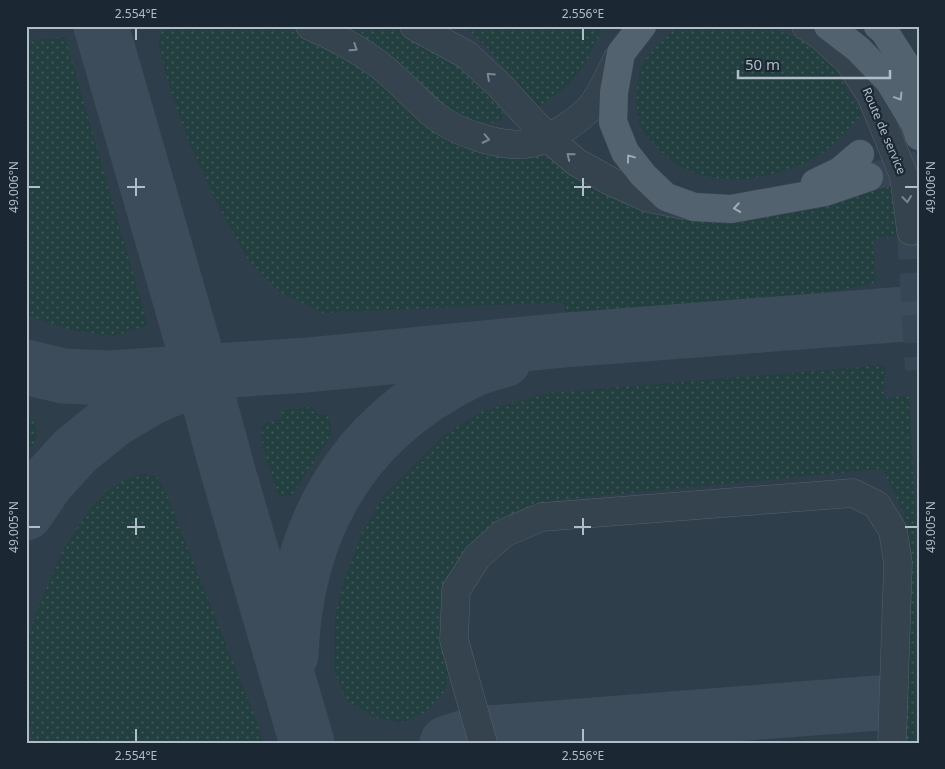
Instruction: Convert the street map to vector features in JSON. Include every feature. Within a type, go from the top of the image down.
[{"type":"main road","points":[[642,26],[621,53],[614,92],[613,122],[625,152],[643,176],[666,197],[694,207],[730,209],[780,201],[840,171],[865,166]]},
{"type":"main road","points":[[828,26],[858,49],[889,81],[915,124],[919,136]]},
{"type":"main road","points":[[878,26],[912,73],[919,89]]},
{"type":"street","points":[[310,26],[339,39],[378,63],[434,115],[456,129],[484,140],[514,144],[532,143],[547,137],[569,125],[591,107],[621,53]]},
{"type":"street","points":[[414,26],[467,55],[500,86],[547,137],[576,162],[612,182],[648,198],[694,207]]},
{"type":"street","name":"Route de service","points":[[806,26],[821,36],[850,63],[870,95],[904,176],[911,231]]},
{"type":"street","points":[[483,743],[454,640],[456,590],[476,557],[504,533],[542,517],[853,493],[878,505],[893,531],[898,563],[892,743]]},
{"type":"shaded area","points":[[26,26],[919,26],[919,743],[26,743]]},
{"type":"green space","points":[[188,26],[287,27],[346,50],[488,148],[544,156],[573,170],[782,213],[896,185],[905,234],[873,240],[876,283],[590,338],[565,313],[564,302],[323,313],[279,292],[248,260],[216,201],[190,145],[170,89],[158,44],[162,31]]},
{"type":"green space","points":[[341,26],[395,26],[409,30],[424,38],[467,71],[503,106],[502,120],[493,123],[475,121],[453,113],[369,40]]},
{"type":"green space","points":[[463,26],[603,26],[586,63],[567,86],[539,107],[483,43]]},
{"type":"green space","points":[[679,26],[770,26],[808,43],[836,70],[862,114],[824,152],[811,160],[782,172],[750,179],[735,180],[704,176],[687,170],[664,154],[646,135],[638,120],[637,106],[640,72],[646,59]]},
{"type":"green space","points":[[65,37],[148,325],[114,336],[70,330],[26,315],[26,41]]},
{"type":"green space","points":[[885,365],[884,398],[909,395],[915,508],[915,743],[898,743],[906,543],[903,510],[882,469],[556,500],[522,512],[450,574],[438,620],[451,659],[445,691],[426,712],[401,723],[374,717],[347,701],[334,670],[335,617],[344,580],[363,531],[383,496],[445,434],[483,411],[548,393]]},
{"type":"green space","points":[[311,407],[317,414],[328,415],[332,434],[291,497],[279,496],[262,441],[263,424],[282,418],[282,410]]},
{"type":"green space","points":[[26,417],[34,421],[37,436],[26,459]]},
{"type":"green space","points":[[142,474],[157,477],[166,493],[257,722],[263,743],[34,743],[26,705],[26,646],[36,612],[63,550],[89,510],[105,493],[124,480]]},
{"type":"taxiway","points":[[101,26],[307,743]]},
{"type":"taxiway","points":[[26,367],[63,376],[108,378],[307,365],[565,340],[919,313]]},
{"type":"taxiway","points":[[291,655],[295,608],[304,565],[319,524],[338,487],[362,453],[392,422],[427,395],[472,370],[504,360]]},
{"type":"taxiway","points":[[26,513],[46,483],[75,451],[112,421],[152,397],[188,382]]},
{"type":"taxiway","points":[[447,743],[475,734],[878,703]]},
{"type":"tunnel","points":[[869,177],[919,165]]},
{"type":"tunnel","points":[[911,231],[919,370]]}]
